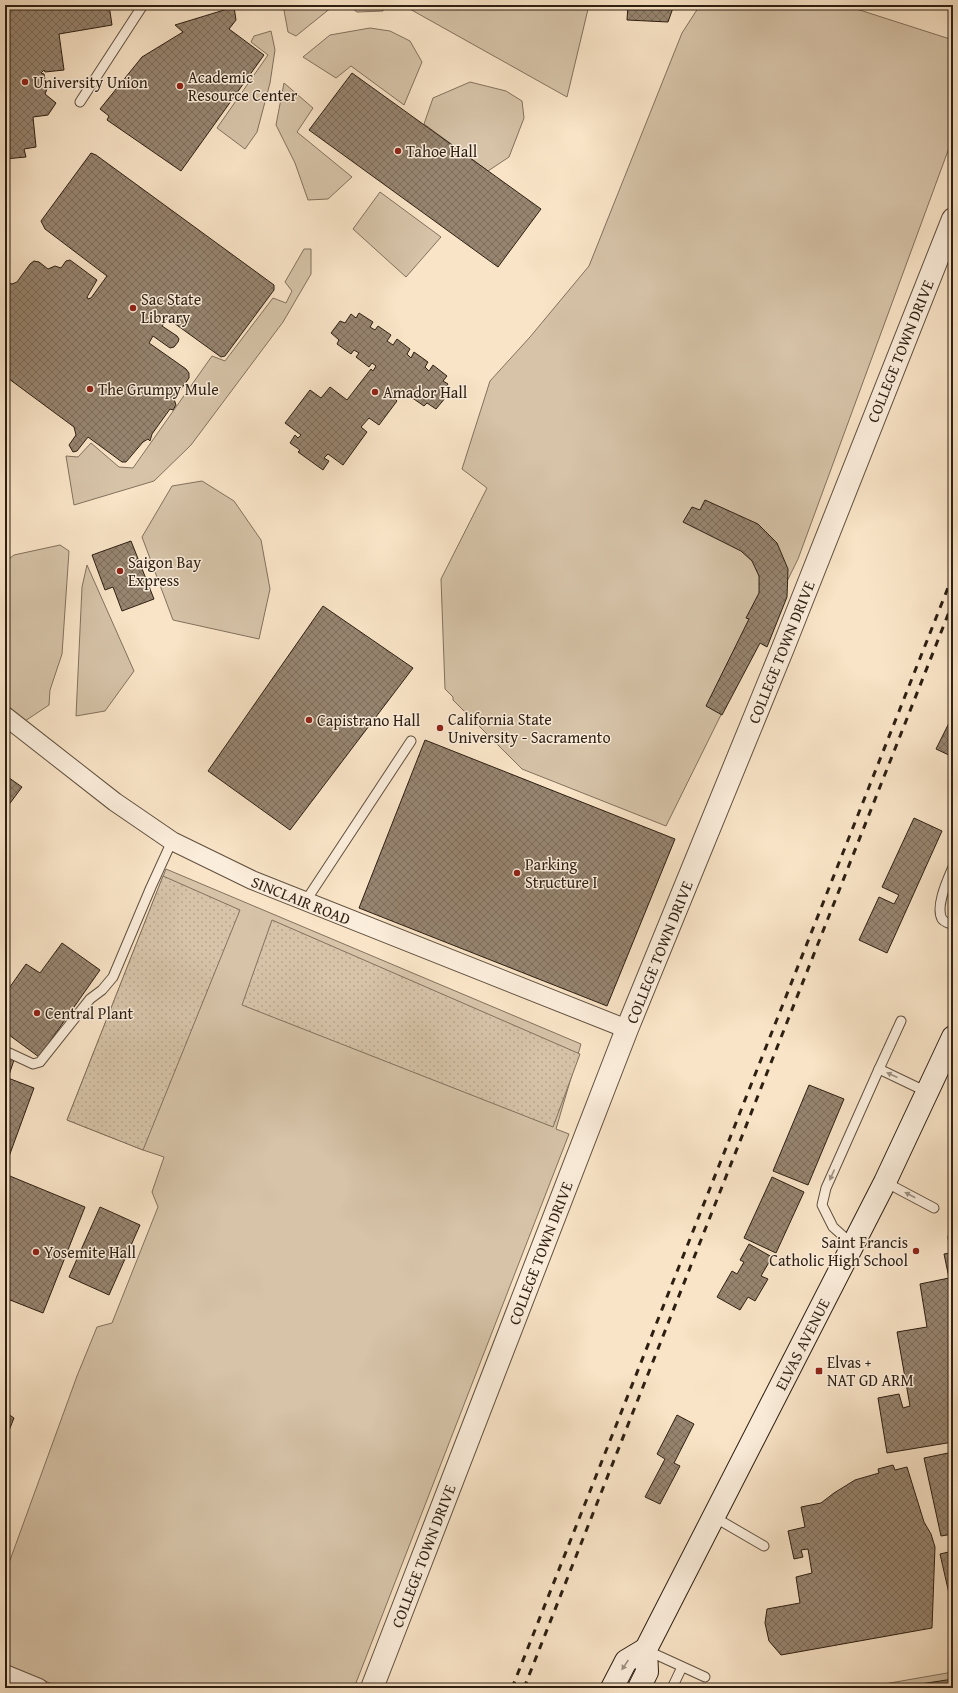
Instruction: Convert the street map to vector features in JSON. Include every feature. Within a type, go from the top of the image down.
[{"type":"street","name":"COLLEGE TOWN DRIVE","points":[[372,1688],[627,1029],[783,648],[953,219]]},
{"type":"street","name":"SINCLAIR ROAD","points":[[5,716],[115,802],[172,841],[252,880],[305,902],[627,1029]]},
{"type":"street","name":"ELVAS AVENUE","points":[[639,1688],[647,1672],[646,1649],[885,1182],[953,1036]]},
{"type":"street","points":[[612,1688],[626,1661],[646,1649]]},
{"type":"street","points":[[5,1674],[39,1688]]},
{"type":"lane","points":[[80,102],[143,5]]},
{"type":"lane","points":[[305,902],[411,741]]},
{"type":"lane","points":[[5,1052],[33,1064],[40,1062],[90,998],[102,990],[113,977],[172,841]]},
{"type":"lane","points":[[953,867],[942,894],[940,909],[944,921],[953,925]]},
{"type":"lane","points":[[853,1245],[833,1227],[822,1204],[826,1188],[901,1021]]},
{"type":"lane","points":[[879,1069],[927,1092]]},
{"type":"lane","points":[[885,1182],[934,1208]]},
{"type":"lane","points":[[713,1516],[764,1546]]},
{"type":"lane","points":[[646,1649],[705,1677]]},
{"type":"lane","points":[[672,1688],[682,1667]]},
{"type":"shaded area","points":[[283,5],[332,5],[332,7],[296,36],[288,32]]},
{"type":"shaded area","points":[[352,5],[385,5],[383,11],[357,12],[353,9]]},
{"type":"shaded area","points":[[404,5],[589,5],[567,97],[408,8]]},
{"type":"shaded area","points":[[700,5],[844,5],[953,40],[953,137],[798,559],[666,826],[522,769],[453,700],[453,697],[445,689],[441,579],[487,488],[462,469],[490,381],[530,337],[589,266],[682,33]]},
{"type":"shaded area","points":[[370,28],[390,31],[410,41],[422,62],[404,105],[351,66],[336,78],[303,57],[330,35]]},
{"type":"shaded area","points":[[271,31],[275,50],[270,83],[257,132],[245,149],[217,128],[268,55],[251,42],[254,36]]},
{"type":"shaded area","points":[[470,82],[506,91],[522,101],[524,118],[509,157],[488,171],[424,124],[433,98]]},
{"type":"shaded area","points":[[284,83],[313,108],[297,132],[352,177],[328,199],[308,200],[295,163],[276,125]]},
{"type":"shaded area","points":[[380,192],[441,237],[406,277],[353,229]]},
{"type":"shaded area","points":[[304,249],[311,249],[311,274],[283,322],[191,445],[154,481],[74,505],[66,456],[78,457],[91,443],[119,467],[133,468],[212,356],[225,361],[273,298],[286,303],[292,291],[285,282]]},
{"type":"shaded area","points":[[202,481],[234,501],[261,540],[270,589],[259,639],[173,620],[142,537],[172,486]]},
{"type":"shaded area","points":[[60,545],[69,551],[62,654],[50,690],[49,705],[25,721],[5,704],[5,562],[14,555]]},
{"type":"shaded area","points":[[87,565],[134,671],[105,711],[76,716],[82,587]]},
{"type":"shaded area","points":[[166,869],[581,1044],[556,1129],[569,1134],[354,1688],[63,1688],[5,1666],[5,1574],[77,1376],[97,1327],[112,1323],[158,1207],[152,1192],[164,1157],[67,1120]]},
{"type":"shaded area","points":[[163,876],[240,910],[143,1150],[67,1120]]},
{"type":"shaded area","points":[[272,920],[580,1054],[553,1127],[242,1005]]},
{"type":"shaded area","points":[[953,1672],[953,1688],[861,1688]]},
{"type":"building","name":"University Union","points":[[5,5],[109,5],[112,25],[59,34],[64,70],[45,72],[44,70],[41,73],[44,74],[47,89],[45,94],[56,103],[48,115],[33,117],[36,147],[24,149],[26,157],[5,159]]},
{"type":"building","points":[[628,5],[674,5],[668,22],[627,20]]},
{"type":"building","name":"Academic Resource Center","points":[[234,7],[236,20],[229,29],[264,55],[181,171],[107,120],[109,116],[100,109],[142,57],[183,32],[175,25]]},
{"type":"building","name":"Tahoe Hall","points":[[352,73],[541,209],[498,267],[309,130]]},
{"type":"building","name":"Sac State Library","points":[[91,153],[96,155],[274,285],[274,290],[225,356],[221,357],[167,318],[162,326],[177,336],[179,339],[178,342],[174,347],[170,348],[153,336],[149,343],[186,369],[189,373],[189,378],[174,399],[176,405],[173,410],[170,409],[152,434],[150,441],[148,439],[143,442],[126,462],[122,462],[88,437],[77,451],[73,452],[69,445],[76,435],[74,427],[5,376],[5,293],[9,283],[12,284],[17,282],[30,264],[34,261],[39,262],[48,269],[55,266],[61,268],[66,261],[70,260],[97,280],[87,297],[88,299],[91,298],[107,276],[45,229],[41,221]]},
{"type":"building","name":"Amador Hall","points":[[359,313],[373,322],[370,327],[375,330],[378,326],[391,335],[387,341],[393,345],[397,339],[410,349],[407,354],[411,358],[414,352],[428,362],[425,367],[429,371],[433,365],[447,376],[443,381],[448,384],[441,393],[446,397],[436,409],[427,403],[424,406],[411,397],[414,393],[409,389],[406,393],[399,389],[392,396],[397,401],[379,425],[369,418],[361,427],[367,432],[343,465],[328,454],[324,458],[329,461],[323,470],[298,452],[300,450],[290,443],[295,435],[298,438],[301,435],[285,423],[310,390],[321,398],[330,387],[347,400],[371,369],[373,371],[376,366],[372,363],[369,367],[356,357],[359,353],[354,350],[351,354],[337,344],[339,340],[331,333],[340,321],[345,323],[351,314],[356,318]]},
{"type":"building","points":[[705,500],[758,524],[777,543],[788,569],[787,597],[767,647],[760,643],[722,715],[706,706],[749,619],[746,618],[759,593],[759,576],[752,561],[741,551],[683,522],[692,507],[700,510]]},
{"type":"building","name":"Saigon Bay Express","points":[[131,541],[154,599],[122,611],[113,587],[105,590],[92,555]]},
{"type":"building","name":"Capistrano Hall","points":[[323,606],[413,668],[290,830],[208,771]]},
{"type":"building","points":[[953,715],[953,757],[936,749]]},
{"type":"building","name":"Parking Structure I","points":[[425,740],[675,839],[607,1006],[359,908]]},
{"type":"building","points":[[5,775],[22,787],[5,810]]},
{"type":"building","points":[[914,818],[942,831],[887,953],[859,940],[879,897],[894,904],[899,895],[882,887]]},
{"type":"building","name":"Central Plant","points":[[62,943],[100,970],[39,1057],[5,1032],[5,994],[26,964],[40,973]]},
{"type":"building","points":[[5,1057],[14,1060],[8,1078],[34,1088],[7,1162],[5,1161]]},
{"type":"building","points":[[809,1085],[844,1099],[808,1185],[773,1171]]},
{"type":"building","name":"Yosemite Hall","points":[[5,1174],[85,1207],[43,1313],[5,1298]]},
{"type":"building","points":[[772,1177],[804,1192],[776,1253],[744,1238]]},
{"type":"building","points":[[100,1207],[140,1225],[109,1295],[69,1277]]},
{"type":"building","points":[[953,1211],[953,1442],[887,1453],[878,1398],[899,1394],[903,1408],[910,1406],[897,1332],[927,1327],[920,1284],[949,1278],[944,1254],[950,1253],[948,1237]]},
{"type":"building","points":[[749,1244],[772,1257],[761,1276],[768,1279],[755,1301],[748,1297],[740,1310],[717,1297],[732,1271],[737,1274],[744,1262],[740,1260]]},
{"type":"building","points":[[5,1412],[14,1418],[6,1438],[5,1437]]},
{"type":"building","points":[[677,1415],[694,1424],[674,1463],[680,1466],[660,1504],[645,1497],[665,1459],[657,1454]]},
{"type":"building","points":[[953,1452],[953,1534],[941,1536],[924,1458]]},
{"type":"building","points":[[893,1465],[895,1470],[907,1467],[924,1522],[931,1534],[935,1547],[932,1628],[781,1655],[769,1641],[765,1623],[767,1609],[800,1603],[796,1577],[812,1573],[808,1549],[801,1550],[803,1557],[794,1559],[788,1531],[805,1527],[801,1507],[821,1503],[855,1480],[879,1473],[878,1469]]},
{"type":"building","points":[[953,1551],[953,1611],[940,1554]]},
{"type":"building","points":[[953,1679],[953,1688],[915,1688],[914,1685]]},
{"type":"railway","points":[[512,1688],[953,575]]},
{"type":"railway","points":[[524,1688],[953,602]]},
{"type":"place","name":"University Union","points":[[25,82]]},
{"type":"place","name":"Academic Resource Center","points":[[180,86]]},
{"type":"place","name":"Tahoe Hall","points":[[398,151]]},
{"type":"place","name":"Sac State Library","points":[[133,308]]},
{"type":"place","name":"The Grumpy Mule","points":[[90,389]]},
{"type":"place","name":"Amador Hall","points":[[375,392]]},
{"type":"place","name":"Saigon Bay Express","points":[[120,571]]},
{"type":"place","name":"Capistrano Hall","points":[[309,720]]},
{"type":"place","name":"California State University - Sacramento","points":[[440,728]]},
{"type":"place","name":"Parking Structure I","points":[[517,873]]},
{"type":"place","name":"Central Plant","points":[[37,1013]]},
{"type":"place","name":"Saint Francis Catholic High School","points":[[916,1251]]},
{"type":"place","name":"Yosemite Hall","points":[[36,1252]]},
{"type":"place","name":"Elvas + NAT GD ARM","points":[[819,1371]]}]
